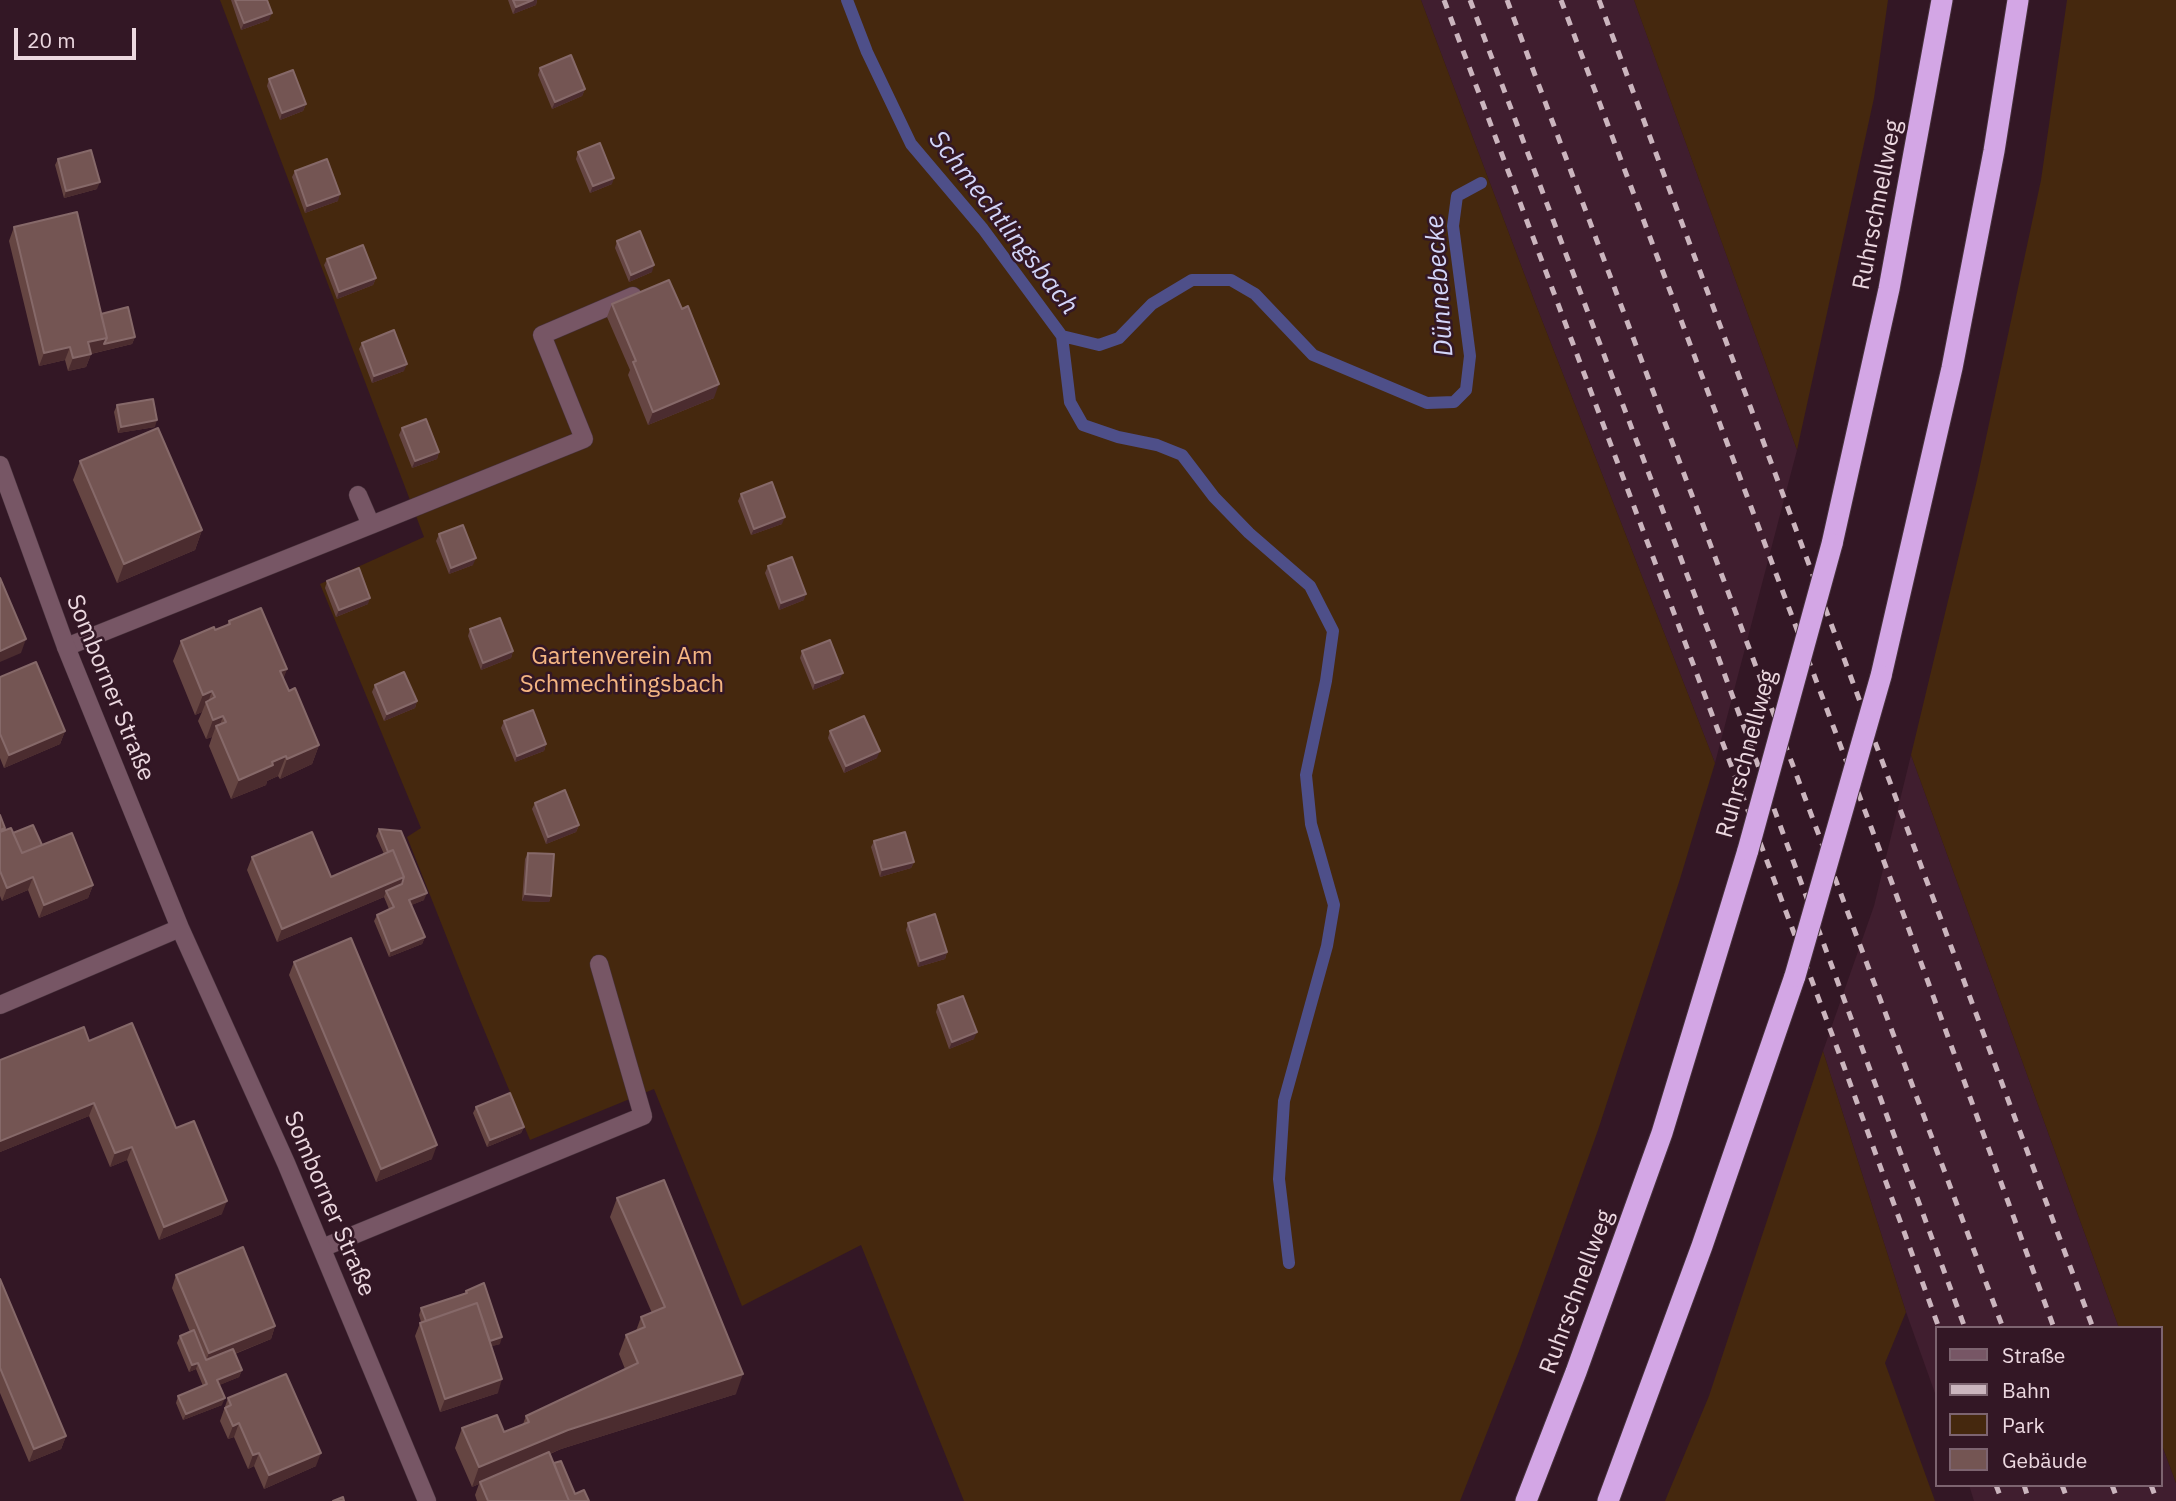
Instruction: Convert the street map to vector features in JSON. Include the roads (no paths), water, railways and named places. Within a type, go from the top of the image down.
[{"type":"highway","name":"Ruhrschnellweg","points":[[1527,1501],[1662,1133],[1748,850],[1832,544],[1892,275],[1942,0]]},
{"type":"highway","points":[[1608,1501],[1697,1259],[1795,976],[1869,724],[1952,368],[1994,152],[2018,0]]},
{"type":"street","points":[[66,647],[584,439],[542,335],[652,288]]},
{"type":"street","name":"Somborner Straße","points":[[0,465],[66,647],[180,928],[322,1248],[428,1501]]},
{"type":"street","points":[[358,495],[371,525]]},
{"type":"street","points":[[0,1005],[180,928]]},
{"type":"street","points":[[322,1248],[643,1116],[599,964]]},
{"type":"waterway","name":"Schmechtlingsbach","points":[[847,0],[867,52],[911,144],[983,229],[1062,336],[1070,402],[1083,425],[1118,437],[1157,445],[1182,455],[1214,497],[1249,533],[1310,586],[1333,631],[1326,681],[1306,775],[1311,824],[1334,905],[1327,946],[1284,1101],[1279,1179],[1289,1263]]},
{"type":"waterway","name":"Dünnebecke","points":[[1062,336],[1099,345],[1119,338],[1152,304],[1192,280],[1231,280],[1255,294],[1313,355],[1427,403],[1454,402],[1466,390],[1470,356],[1453,226],[1457,196],[1481,183]]},
{"type":"railway","points":[[1444,0],[1839,1053],[1938,1326]]},
{"type":"railway","points":[[1470,0],[1720,662],[1964,1326]]},
{"type":"railway","points":[[1507,0],[2002,1326]]},
{"type":"railway","points":[[1561,0],[1892,883],[2053,1326]]},
{"type":"railway","points":[[1599,0],[2092,1326]]},
{"type":"railway","points":[[1997,1487],[2002,1501]]},
{"type":"railway","points":[[2025,1487],[2029,1501]]},
{"type":"railway","points":[[2063,1487],[2068,1501]]},
{"type":"railway","points":[[2113,1487],[2118,1501]]},
{"type":"railway","points":[[2152,1487],[2157,1501]]},
{"type":"park label","name":"Gartenverein Am Schmechtingsbach","points":[[622,671]]}]
